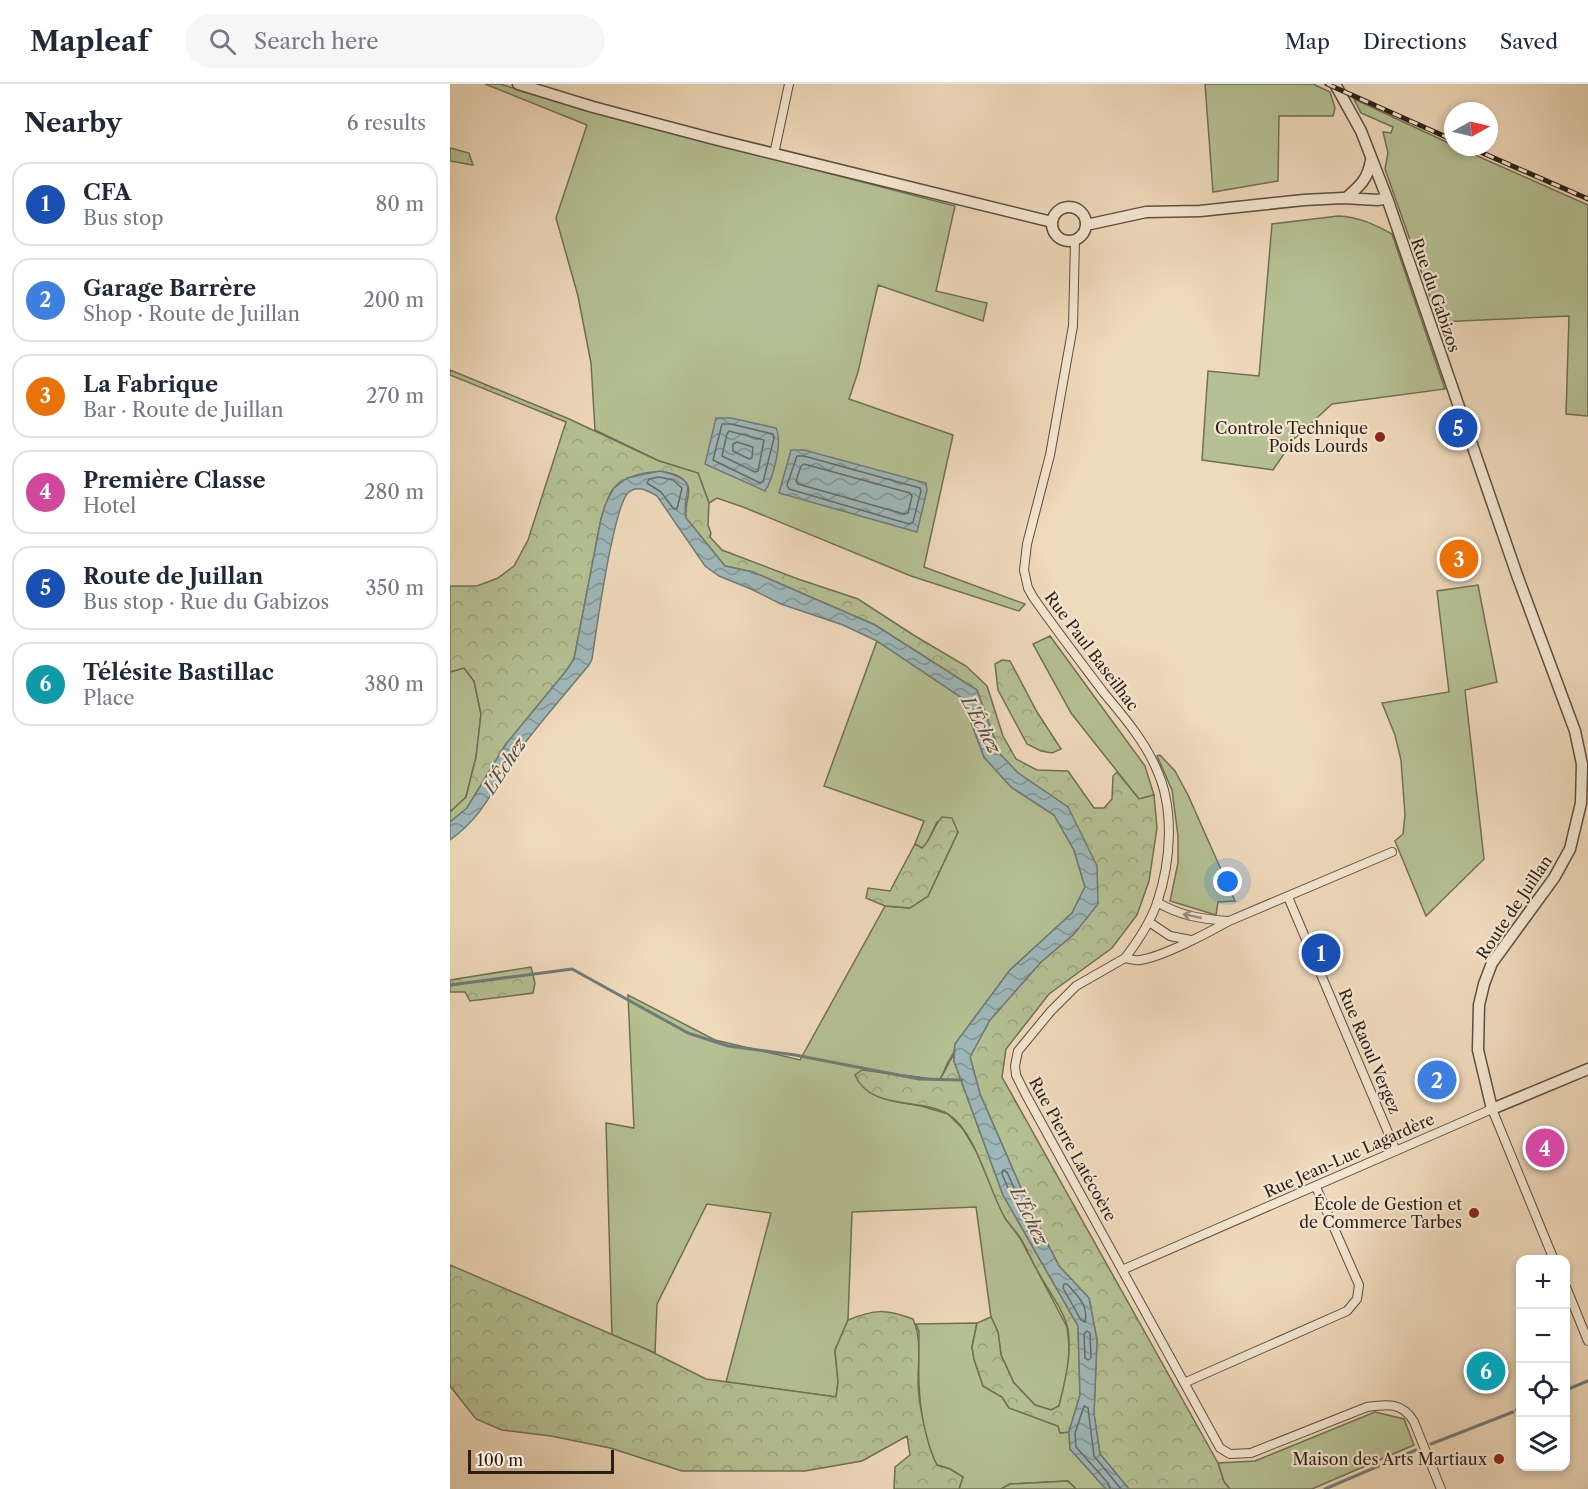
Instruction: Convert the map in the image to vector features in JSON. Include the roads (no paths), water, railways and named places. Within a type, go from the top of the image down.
[{"type":"street","points":[[518,84],[604,110],[774,154],[1052,222]]},
{"type":"street","points":[[774,154],[789,84]]},
{"type":"street","name":"Rue du Gabizos","points":[[1335,84],[1361,130],[1387,198],[1498,519]]},
{"type":"street","points":[[1346,198],[1369,174],[1371,156]]},
{"type":"street","points":[[1086,225],[1146,212],[1200,211],[1304,200],[1387,198]]},
{"type":"street","points":[[1070,207],[1082,213],[1086,225],[1084,232],[1075,240],[1068,242],[1056,236],[1052,222],[1057,212],[1070,207]]},
{"type":"street","name":"Rue Paul Baseilhac","points":[[1075,240],[1073,326],[1050,455],[1027,544],[1023,570],[1033,597],[1135,733],[1156,768],[1165,795],[1169,822],[1166,863],[1157,902],[1140,939],[1125,958]]},
{"type":"street","name":"Route de Juillan","points":[[1492,1109],[1478,1050],[1479,1005],[1484,984],[1492,963],[1554,878],[1570,849],[1581,803],[1582,764],[1575,730],[1498,519]]},
{"type":"street","name":"Rue Pierre Latécoère","points":[[1392,852],[1228,921],[1191,940],[1137,961],[1125,958],[1076,986],[1018,1050],[1015,1066],[1016,1075],[1026,1095],[1220,1448],[1230,1454],[1251,1453],[1368,1407],[1386,1404],[1401,1406],[1414,1422],[1441,1489]]},
{"type":"street","name":"Rue Raoul Vergez","points":[[1288,897],[1396,1151]]},
{"type":"street","name":"Rue Pierre Latécoère","points":[[1157,902],[1173,912],[1228,921]]},
{"type":"street","points":[[1149,922],[1170,936],[1191,940]]},
{"type":"street","name":"Rue Jean-Luc Lagardère","points":[[1122,1270],[1588,1069]]},
{"type":"street","points":[[1492,1109],[1552,1255]]},
{"type":"street","points":[[1184,1383],[1347,1311],[1357,1299],[1359,1285],[1316,1186]]},
{"type":"street","points":[[1570,1297],[1588,1341]]},
{"type":"water","points":[[716,418],[731,418],[776,428],[778,442],[776,460],[765,491],[705,464]]},
{"type":"water","points":[[791,450],[804,450],[926,483],[927,490],[917,532],[779,493]]},
{"type":"water","name":"L'Échez","points":[[660,471],[674,475],[686,483],[688,488],[686,518],[725,566],[753,572],[875,625],[977,690],[1000,754],[1018,773],[1068,807],[1097,866],[1098,904],[1074,934],[1041,962],[990,1020],[970,1057],[980,1094],[1031,1211],[1059,1266],[1089,1298],[1097,1340],[1094,1414],[1100,1454],[1129,1489],[1106,1489],[1070,1449],[1069,1432],[1080,1395],[1078,1326],[1003,1195],[954,1061],[955,1044],[1010,970],[1072,913],[1085,887],[1074,850],[1054,815],[1011,787],[984,757],[962,698],[877,641],[843,625],[781,604],[719,576],[705,566],[657,496],[642,489],[631,490],[622,503],[611,545],[592,659],[589,665],[518,752],[481,810],[450,840],[450,822],[467,808],[506,744],[574,659],[601,519],[614,488],[627,478]]},
{"type":"waterway","points":[[450,985],[572,969],[688,1033],[728,1046],[795,1055],[919,1079],[962,1080]]},
{"type":"waterway","points":[[1570,1388],[1588,1381]]},
{"type":"waterway","points":[[1431,1444],[1513,1412]]},
{"type":"waterway","points":[[1325,1489],[1416,1450]]},
{"type":"railway","points":[[1327,84],[1444,136]]},
{"type":"railway","points":[[1490,156],[1588,199]]},
{"type":"place","name":"Route de Juillan","points":[[1458,428]]},
{"type":"place","name":"Controle Technique Poids Lourds","points":[[1380,437]]},
{"type":"place","name":"La Fabrique","points":[[1459,559]]},
{"type":"place","name":"CFA","points":[[1321,953]]},
{"type":"place","name":"Garage Barrère","points":[[1437,1080]]},
{"type":"place","name":"Première Classe","points":[[1545,1148]]},
{"type":"place","name":"École de Gestion et de Commerce Tarbes","points":[[1474,1213]]},
{"type":"place","name":"Télésite Bastillac","points":[[1486,1371]]},
{"type":"place","name":"Maison des Arts Martiaux","points":[[1499,1459]]}]
